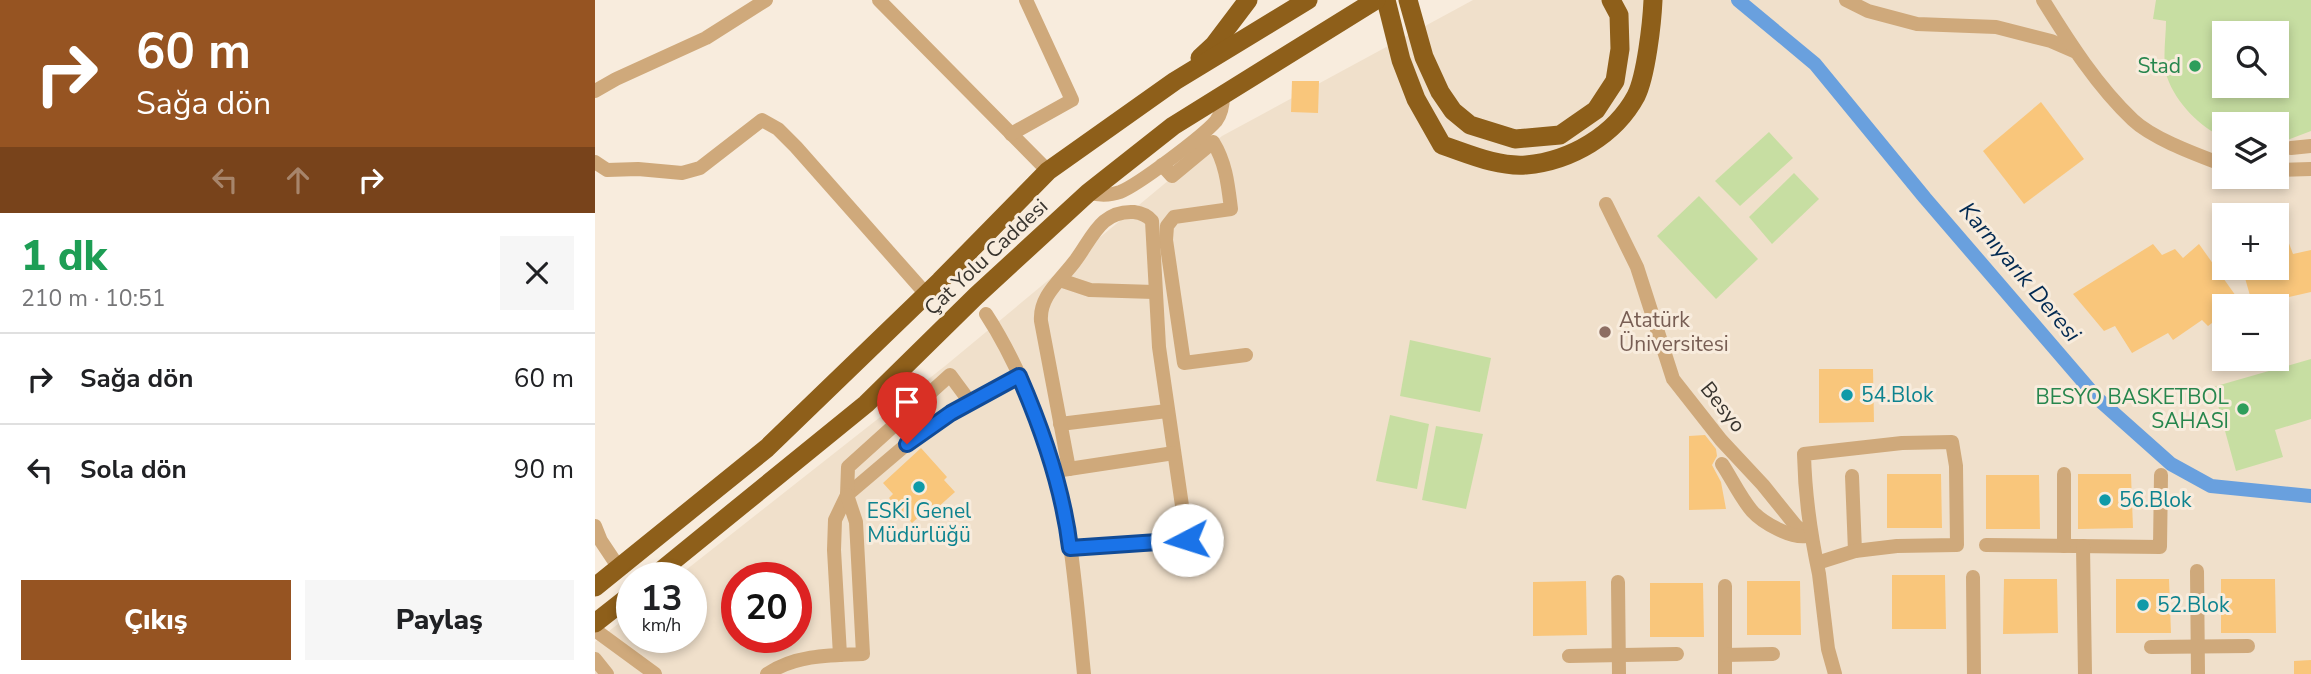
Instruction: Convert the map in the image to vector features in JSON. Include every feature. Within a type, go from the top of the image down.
[{"type":"highway","points":[[1175,81],[1214,45],[1248,0]]},
{"type":"highway","name":"Çat Yolu Caddesi","points":[[626,562],[767,448],[1048,171],[1175,81],[1308,0]]},
{"type":"highway","name":"Çat Yolu Caddesi","points":[[672,562],[866,404],[976,296],[1087,193],[1173,126],[1376,0]]},
{"type":"highway","points":[[1409,4],[1424,57],[1440,92],[1453,111],[1470,125],[1515,139],[1560,135],[1596,110],[1615,80],[1620,49],[1619,15],[1611,0]]},
{"type":"highway","points":[[1389,9],[1401,60],[1416,99],[1442,145],[1500,163],[1525,165],[1556,159],[1581,149],[1605,136],[1622,116],[1637,94],[1653,0]]},
{"type":"highway","name":"Çat Yolu Caddesi","points":[[595,587],[616,570]]},
{"type":"highway","points":[[595,623],[616,607]]},
{"type":"street","points":[[595,92],[616,79],[706,38],[766,0]]},
{"type":"street","points":[[879,0],[1048,171]]},
{"type":"street","points":[[1011,134],[1072,100],[1026,0]]},
{"type":"street","points":[[1846,0],[1868,11],[1917,24],[1996,27],[2051,41],[2074,51]]},
{"type":"street","points":[[2043,0],[2074,51],[2134,122],[2182,149],[2212,160]]},
{"type":"street","points":[[1087,193],[1105,195],[1122,192],[1162,165],[1217,120],[1223,95]]},
{"type":"street","points":[[595,162],[607,170],[638,169],[682,173],[700,168],[762,120],[778,129],[796,146],[926,294]]},
{"type":"street","points":[[1162,165],[1172,176],[1213,142],[1225,167],[1231,209],[1174,217],[1167,226],[1166,240],[1184,363],[1246,355]]},
{"type":"street","points":[[2291,148],[2311,146]]},
{"type":"street","points":[[2289,170],[2311,169]]},
{"type":"street","name":"Besyo","points":[[1606,204],[1637,267],[1674,379],[1721,440],[1796,526],[1811,536]]},
{"type":"street","points":[[1070,548],[1187,540],[1167,411],[1154,292],[1152,221],[1148,215],[1139,213],[1121,212],[1097,226],[1077,259],[1044,300],[1040,313],[1060,424],[1067,523],[1084,674]]},
{"type":"street","points":[[1060,280],[1090,290],[1154,292]]},
{"type":"street","points":[[986,314],[1003,340],[1062,470]]},
{"type":"street","points":[[840,655],[834,550],[835,520],[846,495],[848,467],[950,375],[970,402]]},
{"type":"street","points":[[846,495],[907,444],[951,413],[1019,376]]},
{"type":"street","points":[[1060,424],[1167,411]]},
{"type":"street","points":[[1817,563],[1855,551],[1897,546],[1957,545],[1956,466],[1952,442],[1902,443],[1804,454],[1805,498],[1828,649],[1835,674]]},
{"type":"street","points":[[1062,470],[1174,453]]},
{"type":"street","points":[[1722,464],[1753,512],[1777,528],[1798,537],[1811,536]]},
{"type":"street","points":[[2064,474],[2064,545]]},
{"type":"street","points":[[1986,545],[2160,547],[2161,475]]},
{"type":"street","points":[[1852,476],[1855,551]]},
{"type":"street","points":[[767,674],[795,661],[863,654],[856,522],[846,495]]},
{"type":"street","points":[[595,526],[616,564]]},
{"type":"street","points":[[2084,546],[2085,674]]},
{"type":"street","points":[[2197,571],[2198,674]]},
{"type":"street","points":[[1973,577],[1974,674]]},
{"type":"street","points":[[1618,582],[1619,674]]},
{"type":"street","points":[[1725,586],[1725,674]]},
{"type":"street","points":[[595,630],[655,674]]},
{"type":"street","points":[[2151,647],[2248,646]]},
{"type":"street","points":[[1569,656],[1677,654]]},
{"type":"street","points":[[1725,655],[1773,654]]},
{"type":"street","points":[[595,659],[607,674]]},
{"type":"shaded area","name":"Atatürk Üniversitesi","points":[[1473,0],[2311,0],[2311,674],[595,674],[595,642],[616,626],[616,653],[707,653],[707,562],[696,562],[945,366],[1222,136]]},
{"type":"green space","name":"Stad","points":[[2156,0],[2311,0],[2311,131],[2289,139],[2289,112],[2212,112],[2212,131],[2206,127],[2183,105],[2167,77],[2166,21],[2153,19]]},
{"type":"green space","points":[[1769,132],[1793,158],[1740,206],[1715,181]]},
{"type":"green space","points":[[1794,173],[1819,199],[1772,244],[1749,217]]},
{"type":"green space","points":[[1699,196],[1758,259],[1716,299],[1657,236]]},
{"type":"green space","points":[[1410,340],[1491,358],[1480,412],[1400,396]]},
{"type":"green space","name":"BESYO BASKETBOL SAHASI","points":[[2311,359],[2311,419],[2275,430],[2283,457],[2236,471],[2213,387],[2269,371],[2289,371],[2289,365]]},
{"type":"green space","points":[[1390,415],[1429,424],[1417,489],[1376,481]]},
{"type":"green space","points":[[1436,426],[1483,434],[1466,509],[1422,500]]},
{"type":"building","points":[[1292,81],[1319,81],[1318,113],[1291,112]]},
{"type":"building","points":[[2041,102],[2084,159],[2024,204],[1983,151]]},
{"type":"building","points":[[2289,243],[2293,254],[2311,250],[2311,292],[2289,297],[2289,294],[2250,294],[2246,280],[2289,280]]},
{"type":"building","points":[[2153,244],[2162,255],[2175,249],[2183,258],[2199,244],[2212,262],[2212,280],[2225,280],[2234,294],[2212,294],[2212,323],[2208,326],[2202,320],[2173,340],[2168,333],[2132,353],[2115,326],[2104,331],[2073,294]]},
{"type":"building","name":"54.Blok","points":[[1819,369],[1873,369],[1874,422],[1819,423]]},
{"type":"building","points":[[1705,435],[1716,449],[1717,456],[1712,465],[1721,482],[1726,509],[1689,510],[1689,436]]},
{"type":"building","name":"ESKİ Genel Müdürlüğü","points":[[921,448],[947,477],[944,480],[955,492],[927,517],[923,513],[912,523],[889,498],[893,494],[883,483]]},
{"type":"building","points":[[1887,474],[1941,474],[1942,528],[1887,528]]},
{"type":"building","name":"56.Blok","points":[[2078,474],[2131,474],[2133,528],[2078,529]]},
{"type":"building","points":[[1986,475],[2039,475],[2040,529],[1986,529]]},
{"type":"building","points":[[1892,575],[1945,575],[1946,629],[1892,629]]},
{"type":"building","points":[[2004,579],[2057,579],[2058,633],[2003,634]]},
{"type":"building","name":"52.Blok","points":[[2116,579],[2169,579],[2171,633],[2116,633]]},
{"type":"building","points":[[2221,579],[2275,579],[2276,633],[2221,633]]},
{"type":"building","points":[[1586,581],[1587,635],[1533,636],[1533,582]]},
{"type":"building","points":[[1747,581],[1800,581],[1801,635],[1747,635]]},
{"type":"building","points":[[1650,583],[1703,583],[1704,637],[1650,637]]},
{"type":"building","points":[[2311,660],[2311,674],[2294,674],[2294,661]]},
{"type":"waterway","name":"Karnıyarık Deresi","points":[[1738,0],[1815,64],[1925,198],[2098,399],[2171,464],[2211,486],[2311,496]]},
{"type":"place","name":"Stad","points":[[2195,66]]},
{"type":"place","name":"Atatürk Üniversitesi","points":[[1605,332]]},
{"type":"place","name":"54.Blok","points":[[1847,395]]},
{"type":"place","name":"BESYO BASKETBOL SAHASI","points":[[2243,409]]},
{"type":"place","name":"ESKİ Genel Müdürlüğü","points":[[919,487]]},
{"type":"place","name":"56.Blok","points":[[2105,500]]},
{"type":"place","name":"52.Blok","points":[[2143,605]]},
{"type":"route","points":[[907,444],[951,413],[1019,376],[1054,471],[1067,523],[1070,548],[1187,540]]}]
